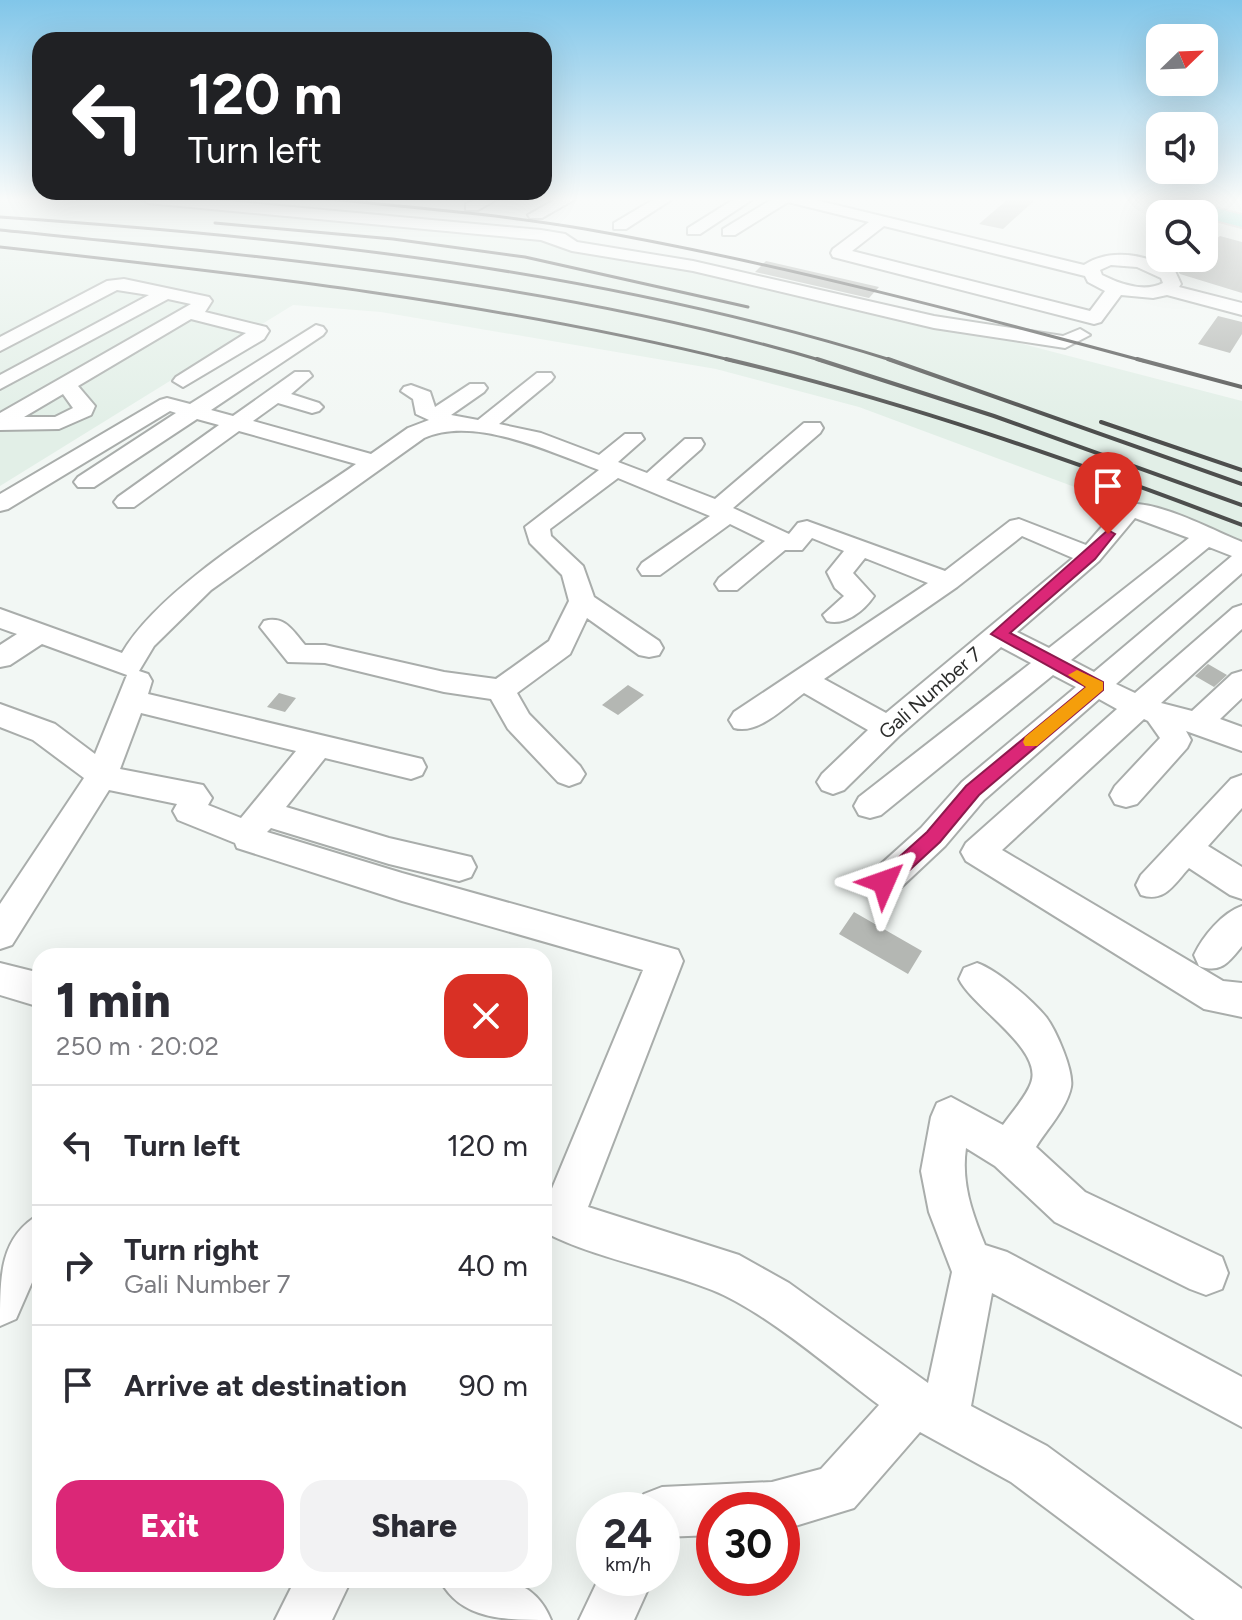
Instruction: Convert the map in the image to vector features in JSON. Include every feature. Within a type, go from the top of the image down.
[{"type":"street","points":[[726,274],[934,322],[1065,342],[1080,335],[1116,289]]},
{"type":"street","points":[[860,274],[889,285]]},
{"type":"street","points":[[885,274],[1094,318]]},
{"type":"street","points":[[1094,274],[1094,278],[1116,289],[1135,293],[1170,285],[1242,306]]},
{"type":"street","points":[[1168,274],[1170,285]]},
{"type":"street","points":[[0,348],[109,286],[124,284],[203,301],[188,313],[0,423]]},
{"type":"street","points":[[0,383],[167,292]]},
{"type":"street","points":[[981,310],[1080,335]]},
{"type":"street","points":[[183,381],[259,331],[188,313]]},
{"type":"street","points":[[0,504],[167,404],[306,330],[193,411],[86,482]]},
{"type":"street","points":[[0,348],[73,380],[84,406],[84,411],[59,423],[0,423]]},
{"type":"street","points":[[126,502],[302,376]]},
{"type":"street","points":[[482,427],[544,377]]},
{"type":"street","points":[[128,666],[143,640],[202,584],[374,462],[439,420],[477,388]]},
{"type":"street","points":[[411,391],[423,396],[423,410],[439,420],[533,438],[650,482],[793,545],[807,528],[948,581]]},
{"type":"street","points":[[274,395],[312,407]]},
{"type":"street","points":[[167,404],[374,462]]},
{"type":"street","points":[[651,569],[722,512],[812,428]]},
{"type":"street","points":[[633,439],[609,466],[537,527],[539,538],[574,572],[582,601],[649,648]]},
{"type":"street","points":[[650,482],[693,444]]},
{"type":"street","name":"Gali Number 7","points":[[833,782],[888,728],[1090,556],[1127,512],[1135,510],[1206,537]]},
{"type":"street","points":[[744,720],[948,581],[1019,526],[1090,556]]},
{"type":"street","points":[[870,806],[1206,537],[1242,551]]},
{"type":"street","points":[[728,584],[782,540]]},
{"type":"street","points":[[836,615],[861,596],[844,582],[840,572],[860,548]]},
{"type":"street","points":[[884,882],[933,837],[973,791],[1242,560]]},
{"type":"street","points":[[274,627],[298,655],[325,654],[444,682],[501,690],[560,647],[582,601]]},
{"type":"street","points":[[1242,614],[1149,711],[978,852],[1217,997],[1242,1000]]},
{"type":"street","points":[[0,618],[128,666],[138,682],[102,775],[0,934]]},
{"type":"street","points":[[0,658],[39,633]]},
{"type":"street","points":[[999,634],[1149,711],[1242,740]]},
{"type":"street","points":[[804,680],[888,728]]},
{"type":"street","points":[[1197,724],[1242,681]]},
{"type":"street","points":[[501,690],[518,721],[569,774]]},
{"type":"street","points":[[131,700],[411,767]]},
{"type":"street","points":[[1126,795],[1176,740],[1149,711]]},
{"type":"street","points":[[0,715],[44,732],[102,775],[123,783],[192,794],[196,798],[189,811],[459,867]]},
{"type":"street","points":[[318,745],[256,823],[249,839],[402,887],[665,961],[556,1218],[723,1271],[773,1299],[930,1410],[1029,1464],[1239,1620]]},
{"type":"street","points":[[1153,885],[1242,787]]},
{"type":"street","points":[[1186,849],[1242,885]]},
{"type":"street","points":[[1212,955],[1242,921]]},
{"type":"street","points":[[0,979],[32,988]]},
{"type":"street","points":[[977,979],[1033,1030],[1052,1072],[1051,1088],[1010,1151]]},
{"type":"street","points":[[974,1272],[950,1212],[942,1171],[951,1117],[1010,1151],[1070,1207],[1206,1273]]},
{"type":"street","points":[[0,1303],[20,1241]]},
{"type":"street","points":[[680,1511],[772,1507],[836,1490],[930,1410],[974,1272],[981,1267],[991,1268],[1242,1403]]},
{"type":"street","points":[[302,1620],[320,1588]]},
{"type":"street","points":[[478,1588],[524,1620]]},
{"type":"street","points":[[606,1620],[618,1596]]},
{"type":"shaded area","points":[[0,274],[707,274],[926,319],[1242,401],[1242,549],[859,407],[716,369],[381,312],[293,305],[0,486]]},
{"type":"building","points":[[762,274],[821,274],[879,287],[869,298]]},
{"type":"building","points":[[1180,274],[1180,274],[1242,274],[1242,293]]},
{"type":"building","points":[[1218,316],[1242,322],[1242,334],[1230,353],[1198,344]]},
{"type":"building","points":[[1208,664],[1227,675],[1214,687],[1195,676]]},
{"type":"building","points":[[628,685],[644,695],[618,715],[602,705]]},
{"type":"building","points":[[279,693],[296,698],[285,712],[267,707]]},
{"type":"building","points":[[854,912],[922,951],[908,974],[839,934]]},
{"type":"railway","points":[[232,274],[461,306],[644,340],[732,360]]},
{"type":"railway","points":[[396,274],[621,311],[823,361]]},
{"type":"railway","points":[[517,274],[674,303],[892,361]]},
{"type":"railway","points":[[599,274],[748,307]]},
{"type":"railway","points":[[799,274],[1144,361]]},
{"type":"railway","points":[[726,359],[732,360]]},
{"type":"railway","points":[[817,359],[994,416],[1242,505]]},
{"type":"railway","points":[[888,359],[892,361]]},
{"type":"railway","points":[[1137,359],[1242,387]]},
{"type":"railway","points":[[732,360],[987,433],[1242,525]]},
{"type":"railway","points":[[892,361],[1242,484]]},
{"type":"railway","points":[[1101,422],[1242,470]]},
{"type":"slow traffic","points":[[1031,742],[1098,686],[1077,675]]},
{"type":"route","points":[[884,882],[933,837],[973,791],[1098,686],[999,634],[1090,556],[1108,534]]}]
